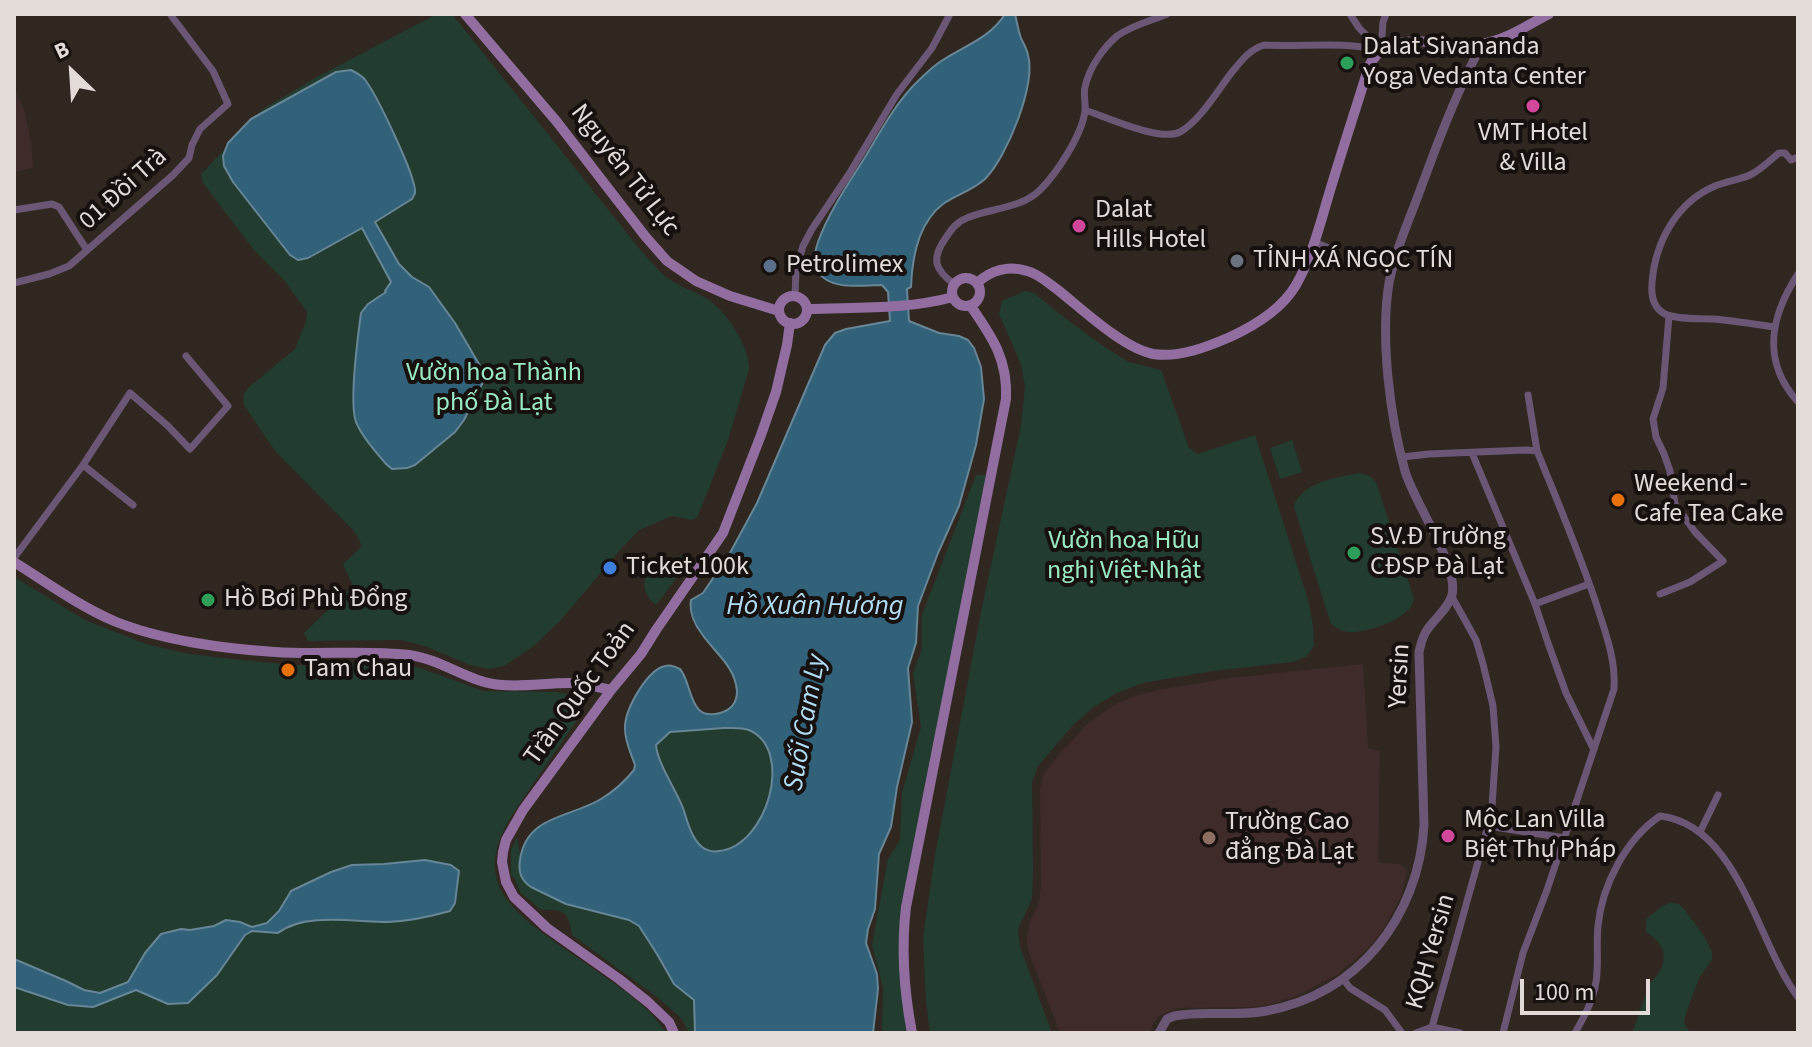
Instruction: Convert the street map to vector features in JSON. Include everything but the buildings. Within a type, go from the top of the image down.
[{"type":"main road","name":"Nguyên Tử Lực","points":[[465,14],[557,122],[667,261],[696,281],[730,296],[779,311]]},
{"type":"main road","points":[[977,283],[1001,269],[1030,271],[1135,347],[1156,354],[1184,352],[1223,339],[1260,320],[1288,297],[1304,269],[1369,66],[1381,50],[1403,42],[1482,44],[1549,14]]},
{"type":"main road","points":[[967,278],[977,283],[979,296],[974,303],[962,305],[953,297],[952,288],[959,279],[967,278]]},
{"type":"main road","points":[[795,296],[804,301],[807,314],[802,321],[790,323],[782,319],[779,311],[784,300],[795,296]]},
{"type":"main road","points":[[807,309],[915,305],[953,297]]},
{"type":"main road","points":[[912,1033],[904,975],[906,907],[1006,399],[1005,371],[999,351],[970,305]]},
{"type":"main road","name":"Trần Quốc Toản","points":[[674,1033],[669,1022],[648,1002],[547,928],[514,897],[506,882],[502,862],[506,840],[513,826],[611,690],[641,654],[723,533],[776,392],[790,323]]},
{"type":"main road","points":[[14,560],[111,620],[184,641],[276,652],[413,655],[483,682],[516,685],[572,683],[611,690]]},
{"type":"street","name":"01 Đồi Trà","points":[[14,283],[69,266],[173,175],[189,158],[200,129],[228,104],[213,71],[170,14]]},
{"type":"street","points":[[795,296],[796,270],[812,229],[897,94],[932,48],[950,14]]},
{"type":"street","points":[[954,284],[941,275],[936,257],[953,228],[967,218],[1024,201],[1040,190],[1061,163],[1078,132],[1085,110],[1085,85],[1105,48],[1128,29],[1167,14]]},
{"type":"street","points":[[1350,14],[1381,50]]},
{"type":"street","points":[[1381,50],[1386,14]]},
{"type":"street","points":[[1085,110],[1144,130],[1165,135],[1177,134],[1194,120],[1254,48],[1264,45],[1337,44],[1381,50]]},
{"type":"street","points":[[1452,597],[1453,582],[1448,565],[1406,475],[1389,381],[1386,317],[1390,281],[1400,245],[1450,110],[1482,44]]},
{"type":"street","points":[[1774,327],[1669,316],[1659,310],[1654,302],[1651,288],[1653,264],[1676,217],[1698,194],[1752,174],[1779,153],[1785,153],[1794,160],[1798,157]]},
{"type":"street","points":[[14,210],[52,204],[59,207],[87,250]]},
{"type":"street","points":[[1314,242],[1334,250]]},
{"type":"street","points":[[1798,274],[1779,310],[1773,342],[1778,371],[1798,402]]},
{"type":"street","points":[[1660,594],[1690,582],[1723,561],[1695,532],[1675,504],[1670,471],[1656,437],[1653,419],[1663,388],[1669,316]]},
{"type":"street","points":[[14,560],[83,465],[130,393],[190,449],[228,406],[186,356]]},
{"type":"street","points":[[1503,1033],[1523,953],[1565,838],[1614,689],[1615,676],[1612,652],[1589,584],[1537,451],[1528,395]]},
{"type":"street","points":[[1402,457],[1537,451]]},
{"type":"street","points":[[1472,453],[1535,604],[1566,693],[1593,748]]},
{"type":"street","points":[[83,465],[133,505]]},
{"type":"street","points":[[1535,604],[1589,584]]},
{"type":"street","name":"KQH Yersin","points":[[1416,1033],[1432,1027],[1492,806],[1496,747],[1493,706],[1476,640],[1452,597]]},
{"type":"street","name":"Yersin","points":[[1159,1033],[1167,1019],[1174,1016],[1265,1011],[1298,1003],[1344,980],[1391,929],[1413,882],[1423,845],[1421,641],[1452,597]]},
{"type":"street","points":[[1700,832],[1718,795]]},
{"type":"street","points":[[1575,1033],[1591,1002],[1596,981],[1602,900],[1612,875],[1630,847],[1660,816],[1685,823],[1715,844],[1732,869],[1798,997]]},
{"type":"street","points":[[1488,826],[1565,838]]},
{"type":"street","points":[[1344,980],[1350,988],[1385,1010],[1402,1033]]},
{"type":"street","points":[[1432,1027],[1460,1033]]},
{"type":"shaded area","points":[[14,89],[24,109],[33,167],[14,173]]},
{"type":"shaded area","name":"Trường Cao đẳng Đà Lạt","points":[[1363,664],[1368,748],[1380,751],[1378,857],[1380,863],[1399,864],[1407,870],[1401,897],[1382,931],[1337,975],[1294,997],[1272,1004],[1177,1008],[1159,1016],[1150,1033],[1060,1033],[1028,950],[1027,934],[1038,906],[1041,887],[1040,789],[1044,774],[1052,763],[1086,725],[1114,705],[1134,696],[1230,678]]},
{"type":"green space","name":"Vườn hoa Thành phố Đà Lạt","points":[[452,14],[658,270],[678,285],[704,297],[723,313],[742,341],[749,369],[728,440],[697,518],[672,516],[639,530],[560,621],[535,645],[504,666],[489,669],[401,640],[308,641],[304,633],[350,589],[352,584],[343,564],[362,546],[355,532],[275,451],[244,405],[243,395],[249,387],[295,349],[307,312],[284,280],[254,250],[203,183],[201,174],[263,109],[435,15]]},
{"type":"green space","name":"Vườn hoa Hữu nghị Việt-Nhật","points":[[1025,291],[1034,293],[1129,362],[1161,370],[1189,448],[1198,454],[1255,435],[1309,603],[1314,645],[1307,656],[1293,662],[1143,683],[1095,706],[1074,724],[1038,766],[1032,782],[1032,899],[1018,929],[1020,947],[1052,1033],[930,1033],[923,937],[935,855],[982,607],[1021,426],[1025,386],[1021,364],[999,314],[1002,301]]},
{"type":"green space","points":[[1292,440],[1302,472],[1280,479],[1270,448]]},
{"type":"green space","name":"S.V.Đ Trường CĐSP Đà Lạt","points":[[1359,473],[1370,476],[1376,482],[1414,599],[1405,613],[1387,623],[1346,632],[1331,624],[1294,507],[1311,487]]},
{"type":"green space","points":[[976,475],[987,475],[902,935],[907,1033],[882,1033],[883,988],[872,945],[888,859],[900,840],[902,793],[921,727],[913,674],[922,648],[922,615]]},
{"type":"green space","points":[[683,556],[685,567],[656,605],[646,591],[644,582],[647,573],[663,558]]},
{"type":"green space","points":[[14,577],[85,620],[146,644],[184,653],[294,665],[385,664],[417,667],[484,691],[557,692],[575,698],[580,705],[580,716],[516,809],[500,839],[495,869],[499,885],[508,901],[527,921],[636,1000],[666,1033],[14,1033]]},
{"type":"green space","points":[[724,728],[749,730],[763,741],[770,757],[772,776],[762,816],[750,833],[736,845],[712,851],[702,847],[693,834],[656,745],[670,732]]},
{"type":"green space","points":[[517,837],[521,874],[531,887],[629,920],[642,931],[670,977],[694,1000],[695,1033],[689,1033],[681,1018],[657,997],[572,935],[564,914],[541,910],[520,892],[511,875],[511,850]]},
{"type":"green space","points":[[1671,903],[1679,904],[1685,910],[1704,936],[1712,952],[1712,960],[1700,976],[1686,1013],[1684,1023],[1690,1033],[1632,1033],[1648,988],[1664,961],[1660,945],[1646,932],[1646,919]]},
{"type":"water","name":"Hồ Xuân Hương","points":[[1005,14],[1015,14],[1028,55],[1028,84],[1018,120],[1002,155],[985,179],[943,204],[928,221],[918,242],[911,287],[907,289],[909,321],[939,333],[959,336],[968,340],[974,348],[981,367],[984,399],[976,445],[959,506],[918,606],[916,643],[908,668],[912,722],[891,827],[879,854],[875,909],[866,943],[877,974],[873,1033],[695,1033],[694,1000],[674,984],[639,926],[629,920],[566,904],[531,887],[520,872],[524,845],[540,826],[601,799],[634,770],[626,738],[626,721],[637,694],[655,671],[667,666],[680,669],[693,700],[702,712],[720,713],[735,702],[737,691],[733,674],[697,627],[691,600],[703,593],[730,553],[757,503],[825,345],[835,333],[890,321],[888,292],[882,285],[839,284],[818,272],[815,253],[818,242],[838,201],[906,94],[937,64],[983,37]],"holes":[[[727,728],[749,730],[763,741],[770,757],[772,776],[762,816],[750,833],[736,845],[712,851],[702,847],[692,834],[656,745],[670,732]]]},
{"type":"water","points":[[351,70],[363,78],[371,90],[414,184],[412,199],[375,222],[399,264],[412,277],[429,287],[455,323],[486,376],[455,432],[407,468],[392,469],[386,464],[362,433],[354,413],[361,313],[386,292],[391,282],[362,228],[308,258],[298,260],[290,255],[224,166],[223,156],[228,143],[251,119],[336,72]]},
{"type":"water","points":[[425,860],[451,865],[459,871],[455,903],[450,911],[404,921],[316,920],[289,926],[278,933],[252,931],[245,935],[217,975],[188,1003],[168,1004],[136,990],[93,1007],[68,1005],[14,987],[14,959],[84,990],[100,993],[128,982],[145,953],[161,934],[214,926],[226,920],[252,927],[267,923],[291,891],[331,872],[352,865]]},
{"type":"place","name":"Dalat Sivananda Yoga Vedanta Center","points":[[1347,63]]},
{"type":"place","name":"VMT Hotel & Villa","points":[[1533,106]]},
{"type":"place","name":"Dalat Hills Hotel","points":[[1079,226]]},
{"type":"place","name":"TỈNH XÁ NGỌC TÍN","points":[[1237,261]]},
{"type":"place","name":"Petrolimex","points":[[770,266]]},
{"type":"place","name":"Weekend - Cafe Tea Cake","points":[[1618,500]]},
{"type":"place","name":"S.V.Đ Trường CĐSP Đà Lạt","points":[[1354,553]]},
{"type":"place","name":"Ticket 100k","points":[[610,568]]},
{"type":"place","name":"Hồ Bơi Phù Đổng","points":[[208,600]]},
{"type":"place","name":"Tam Chau","points":[[288,670]]},
{"type":"place","name":"Mộc Lan Villa Biệt Thự Pháp","points":[[1448,836]]},
{"type":"place","name":"Trường Cao đẳng Đà Lạt","points":[[1209,838]]},
{"type":"water label","name":"Suối Cam Ly","points":[[807,723]]}]
